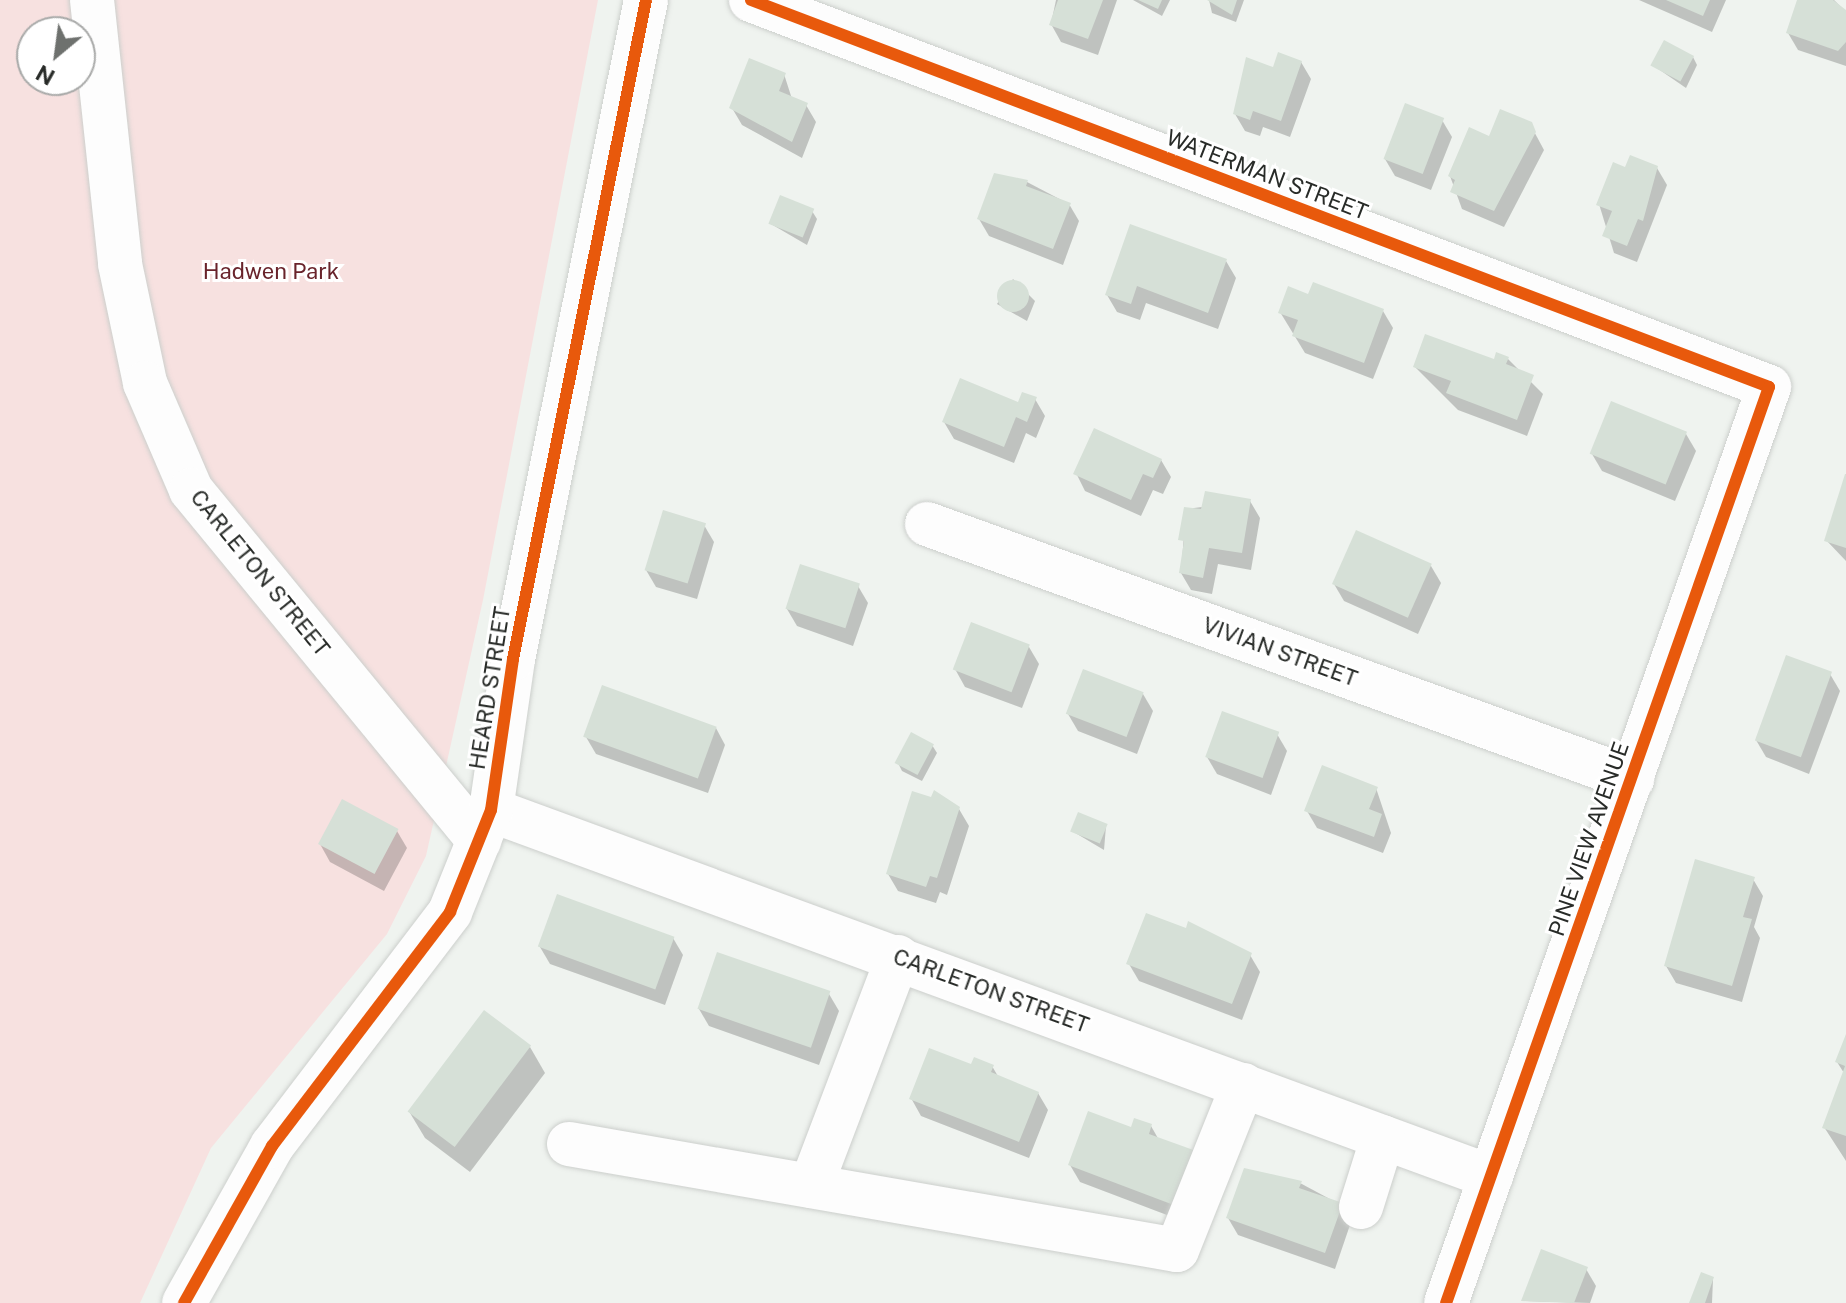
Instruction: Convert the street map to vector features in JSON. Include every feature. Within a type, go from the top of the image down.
[{"type":"street","name":"CARLETON STREET","points":[[92,0],[120,264],[145,383],[191,490],[485,826],[898,957],[1491,1177]]},
{"type":"street","name":"HEARD STREET","points":[[184,1303],[272,1146],[450,912],[485,826],[513,659],[646,0]]},
{"type":"street","name":"WATERMAN STREET","points":[[751,0],[1769,387]]},
{"type":"street","name":"PINE VIEW AVENUE","points":[[1446,1303],[1769,387]]},
{"type":"street","name":"VIVIAN STREET","points":[[927,524],[1632,779]]},
{"type":"street","points":[[811,1186],[898,957]]},
{"type":"street","points":[[569,1144],[1177,1250],[1243,1085]]},
{"type":"street","points":[[1361,1207],[1383,1137]]},
{"type":"green space","name":"Hadwen Park","points":[[0,0],[598,0],[483,600],[426,856],[387,934],[211,1148],[140,1303],[0,1303]]},
{"type":"building","points":[[1058,0],[1103,0],[1088,39],[1049,25]]},
{"type":"building","points":[[1138,0],[1162,0],[1158,9]]},
{"type":"building","points":[[1207,0],[1237,0],[1232,15]]},
{"type":"building","points":[[1666,0],[1710,0],[1703,16]]},
{"type":"building","points":[[1797,0],[1833,0],[1846,10],[1846,42],[1838,51],[1786,33]]},
{"type":"building","points":[[1664,40],[1694,56],[1680,82],[1650,66]]},
{"type":"building","points":[[1278,52],[1302,61],[1281,121],[1253,111],[1250,120],[1233,114],[1246,57],[1273,67]]},
{"type":"building","points":[[749,58],[786,73],[779,91],[808,103],[792,142],[729,108]]},
{"type":"building","points":[[1405,103],[1444,118],[1423,174],[1383,159]]},
{"type":"building","points":[[1500,109],[1532,122],[1536,132],[1494,211],[1450,192],[1455,180],[1448,176],[1469,127],[1489,136]]},
{"type":"building","points":[[1630,155],[1658,166],[1643,221],[1638,219],[1627,246],[1602,236],[1612,211],[1596,205],[1613,162],[1625,167]]},
{"type":"building","points":[[994,173],[1028,180],[1026,186],[1071,203],[1053,249],[977,219]]},
{"type":"building","points":[[780,195],[814,209],[803,238],[768,224]]},
{"type":"building","points":[[1130,224],[1227,259],[1208,313],[1137,286],[1131,304],[1105,295]]},
{"type":"building","points":[[1013,280],[1025,284],[1029,296],[1025,308],[1013,312],[1001,308],[997,296],[1001,284]]},
{"type":"building","points":[[1313,282],[1384,309],[1364,363],[1292,336],[1298,320],[1278,313],[1288,286],[1308,294]]},
{"type":"building","points":[[1425,334],[1494,359],[1496,352],[1509,357],[1506,364],[1534,375],[1517,420],[1446,393],[1451,381],[1413,367]]},
{"type":"building","points":[[960,378],[1018,402],[1022,392],[1037,397],[1027,422],[1016,417],[1004,447],[942,422]]},
{"type":"building","points":[[1611,401],[1687,432],[1666,485],[1590,454]]},
{"type":"building","points":[[1094,428],[1162,459],[1153,478],[1143,474],[1131,500],[1073,474]]},
{"type":"building","points":[[1846,474],[1846,548],[1824,541]]},
{"type":"building","points":[[1205,491],[1251,499],[1242,553],[1209,548],[1203,578],[1179,573],[1184,541],[1178,540],[1184,507],[1201,509]]},
{"type":"building","points":[[663,510],[706,523],[688,583],[645,570]]},
{"type":"building","points":[[1356,530],[1432,564],[1408,618],[1332,584]]},
{"type":"building","points":[[800,564],[860,583],[845,628],[785,609]]},
{"type":"building","points":[[971,622],[1030,645],[1012,692],[953,670]]},
{"type":"building","points":[[1786,655],[1832,672],[1801,757],[1755,741]]},
{"type":"building","points":[[1083,669],[1144,692],[1126,737],[1066,714]]},
{"type":"building","points":[[602,685],[717,727],[698,778],[583,737]]},
{"type":"building","points":[[1222,711],[1279,732],[1263,778],[1205,757]]},
{"type":"building","points":[[911,732],[934,744],[918,775],[895,763]]},
{"type":"building","points":[[1322,765],[1378,787],[1369,809],[1382,814],[1374,837],[1304,811]]},
{"type":"building","points":[[934,790],[960,807],[937,878],[930,876],[926,887],[886,874],[912,791],[931,797]]},
{"type":"building","points":[[342,799],[399,829],[375,874],[318,844]]},
{"type":"building","points":[[1078,812],[1108,824],[1100,843],[1070,831]]},
{"type":"building","points":[[1695,859],[1755,877],[1743,917],[1752,919],[1732,986],[1664,966]]},
{"type":"building","points":[[557,894],[674,937],[655,989],[538,947]]},
{"type":"building","points":[[1146,913],[1186,928],[1188,921],[1252,953],[1232,1004],[1126,964]]},
{"type":"building","points":[[717,952],[830,991],[811,1048],[697,1009]]},
{"type":"building","points":[[484,1010],[531,1046],[455,1147],[408,1111]]},
{"type":"building","points":[[1846,1034],[1846,1136],[1822,1128],[1845,1066],[1835,1062]]},
{"type":"building","points":[[929,1048],[971,1064],[974,1057],[994,1065],[991,1072],[1039,1092],[1019,1142],[909,1099]]},
{"type":"building","points":[[1088,1111],[1131,1127],[1134,1118],[1152,1124],[1149,1134],[1199,1152],[1179,1207],[1068,1165]]},
{"type":"building","points":[[1244,1168],[1302,1181],[1299,1188],[1343,1203],[1325,1253],[1226,1218]]},
{"type":"building","points":[[1541,1249],[1588,1267],[1574,1303],[1521,1301]]},
{"type":"building","points":[[1701,1272],[1714,1277],[1705,1303],[1689,1303]]},
{"type":"cycle path","points":[[184,1303],[272,1146],[450,912],[491,810],[513,659],[646,0]]},
{"type":"cycle path","points":[[751,0],[1769,387],[1446,1303]]}]
